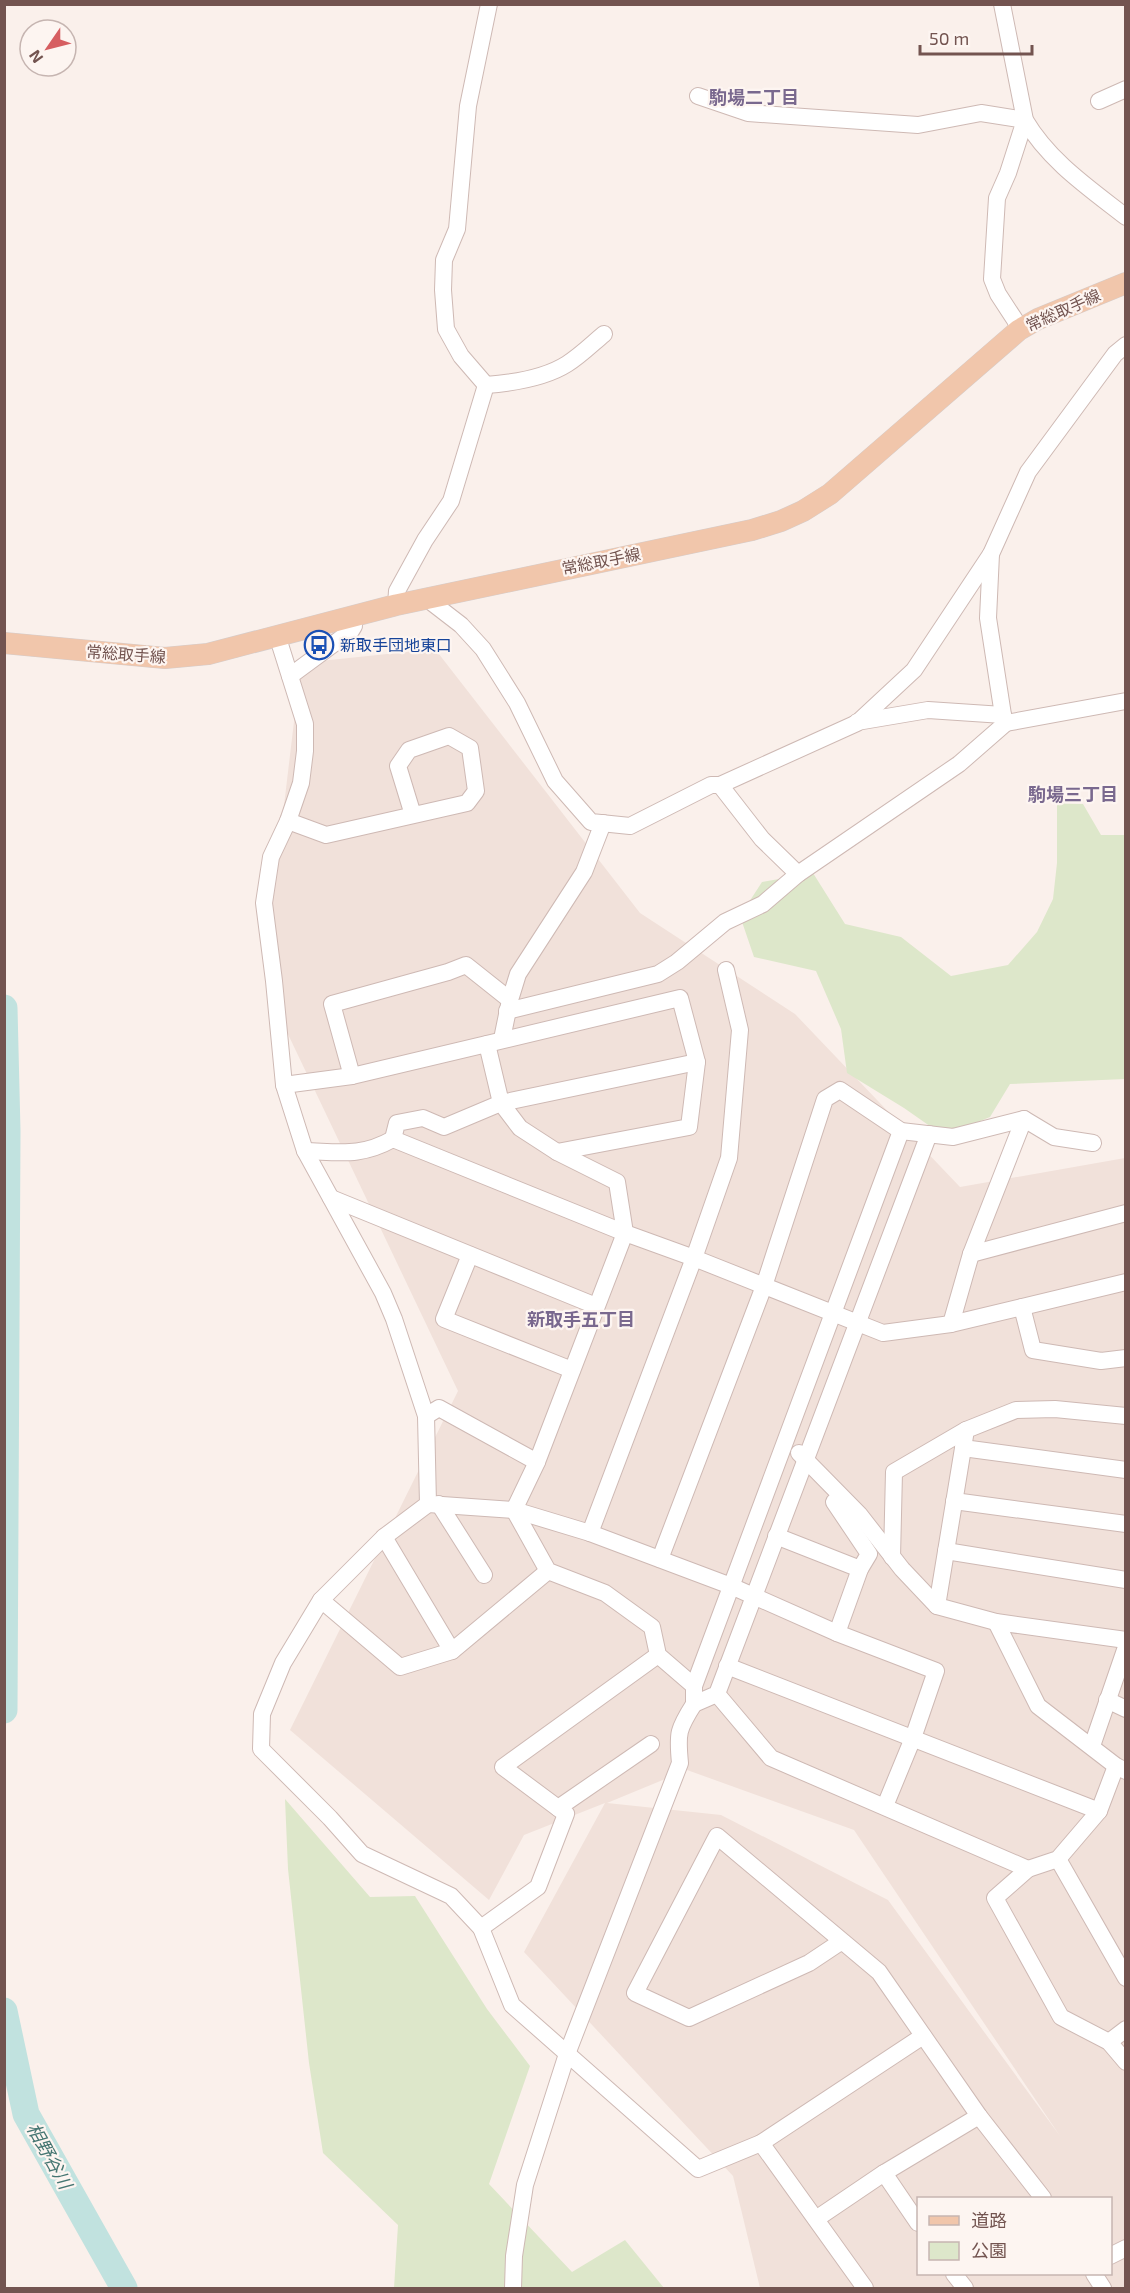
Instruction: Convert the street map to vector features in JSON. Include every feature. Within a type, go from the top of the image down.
[{"type":"main road","name":"常総取手線","points":[[4,644],[165,658],[208,654],[426,598],[728,536],[781,522],[830,494],[1019,330],[1038,319],[1125,283]]},
{"type":"street","points":[[486,385],[461,356],[446,329],[442,290],[444,260],[457,229],[468,106],[489,4]]},
{"type":"street","points":[[1002,4],[1025,120],[1033,135],[1062,166],[1125,217]]},
{"type":"street","points":[[1099,101],[1125,89]]},
{"type":"street","points":[[698,96],[748,113],[759,114],[918,124],[981,113],[1025,120]]},
{"type":"street","points":[[1019,330],[992,279],[997,198],[1008,173],[1025,120]]},
{"type":"street","points":[[486,385],[507,383],[555,370],[568,363],[604,334]]},
{"type":"street","points":[[857,723],[914,670],[991,554],[1028,472],[1115,354],[1125,345]]},
{"type":"street","points":[[396,605],[397,591],[419,550],[451,501],[486,385]]},
{"type":"street","points":[[991,554],[988,618],[1005,719]]},
{"type":"street","points":[[426,598],[461,625],[483,649],[517,703],[555,781],[591,822],[630,825],[711,785],[720,785],[857,723],[928,710],[1005,719],[1125,701]]},
{"type":"street","points":[[290,676],[351,631],[354,626],[353,615]]},
{"type":"street","points":[[277,635],[305,724],[305,751],[301,783],[288,821],[271,857],[264,903],[284,1085],[305,1151],[387,1301],[426,1416],[434,1504],[484,1575]]},
{"type":"street","points":[[508,1005],[658,974],[677,962],[724,922],[763,904],[798,874],[959,764],[1005,719]]},
{"type":"street","points":[[288,821],[326,835],[467,803],[476,791],[470,748],[449,736],[408,750],[398,766],[413,815]]},
{"type":"street","points":[[720,785],[762,838],[798,874]]},
{"type":"street","points":[[514,1510],[537,1462],[625,1233],[618,1182],[557,1152],[520,1128],[501,1103],[495,1042],[518,974],[584,872],[603,823]]},
{"type":"street","points":[[352,1076],[332,1004],[448,972],[466,964],[508,1005]]},
{"type":"street","points":[[590,1533],[694,1258],[729,1158],[740,1030],[726,970]]},
{"type":"street","points":[[284,1085],[352,1076],[680,998],[697,1062],[689,1127],[557,1152]]},
{"type":"street","points":[[305,1151],[356,1153],[376,1149],[393,1139],[397,1124],[423,1118],[444,1127],[501,1103],[697,1062]]},
{"type":"street","points":[[660,1559],[764,1286],[825,1099],[840,1090],[901,1131],[953,1137],[1024,1119],[1054,1137],[1093,1143]]},
{"type":"street","points":[[951,1324],[971,1254],[1024,1119]]},
{"type":"street","points":[[513,2289],[514,2256],[525,2185],[567,2054],[680,1763],[677,1739],[680,1726],[694,1704],[694,1686],[901,1131]]},
{"type":"street","points":[[694,1704],[717,1694],[929,1134]]},
{"type":"street","points":[[393,1139],[625,1233],[883,1333],[951,1324],[1125,1282]]},
{"type":"street","points":[[331,1198],[597,1306]]},
{"type":"street","points":[[971,1254],[1125,1213]]},
{"type":"street","points":[[470,1255],[444,1319],[572,1370]]},
{"type":"street","points":[[1022,1307],[1033,1350],[1101,1361],[1125,1358]]},
{"type":"street","points":[[426,1416],[439,1408],[537,1462]]},
{"type":"street","points":[[892,1557],[894,1472],[966,1430],[1016,1410],[1055,1408],[1125,1416]]},
{"type":"street","points":[[937,1606],[966,1430]]},
{"type":"street","points":[[785,1440],[860,1514],[892,1557],[937,1606],[996,1622],[1125,1640]]},
{"type":"street","points":[[963,1448],[1125,1470]]},
{"type":"street","points":[[954,1501],[1125,1524]]},
{"type":"street","points":[[834,1502],[869,1554],[837,1633]]},
{"type":"street","points":[[885,1806],[913,1738],[936,1671],[837,1633],[731,1586],[590,1533],[514,1510],[434,1504],[384,1538],[321,1600],[283,1663],[262,1714],[261,1749],[330,1818],[362,1854],[452,1896],[481,1928],[512,2005],[698,2169],[761,2143],[923,2036]]},
{"type":"street","points":[[514,1510],[548,1571],[605,1593],[652,1627],[658,1654],[694,1686]]},
{"type":"street","points":[[776,1536],[861,1569]]},
{"type":"street","points":[[384,1538],[452,1651]]},
{"type":"street","points":[[946,1551],[1125,1580]]},
{"type":"street","points":[[321,1600],[400,1667],[452,1651],[548,1571]]},
{"type":"street","points":[[996,1622],[1038,1706],[1121,1769],[1099,1811],[1058,1859],[1028,1869],[995,1898],[1061,2017],[1109,2042],[1125,2062]]},
{"type":"street","points":[[1092,1746],[1125,1647]]},
{"type":"street","points":[[481,1928],[538,1887],[566,1814],[504,1767],[658,1654]]},
{"type":"street","points":[[727,1666],[1099,1811]]},
{"type":"street","points":[[717,1694],[771,1758],[1028,1869]]},
{"type":"street","points":[[1107,1700],[1125,1709]]},
{"type":"street","points":[[558,1808],[651,1744]]},
{"type":"street","points":[[842,1941],[809,1963],[689,2018],[635,1993],[717,1836],[879,1972],[978,2116],[1041,2197]]},
{"type":"street","points":[[1058,1859],[1125,1978]]},
{"type":"street","points":[[1109,2042],[1125,2029]]},
{"type":"street","points":[[816,2219],[884,2173],[978,2116]]},
{"type":"street","points":[[761,2143],[865,2289]]},
{"type":"street","points":[[884,2173],[917,2222]]},
{"type":"street","points":[[955,2275],[965,2289]]},
{"type":"street","points":[[1095,2275],[1103,2289]]},
{"type":"shaded area","points":[[435,649],[640,913],[795,1014],[960,1187],[1125,1158],[1125,2288],[760,2288],[733,2176],[524,1952],[605,1803],[524,1835],[489,1900],[290,1730],[458,1391],[286,1030],[272,906],[301,663]],"holes":[[[687,1770],[854,1830],[1060,2136],[888,1900],[721,1815],[607,1803]]]},
{"type":"green space","points":[[1057,803],[1083,804],[1101,835],[1125,835],[1125,1079],[1010,1084],[990,1117],[944,1136],[847,1073],[841,1029],[816,971],[754,957],[740,916],[762,882],[813,873],[845,924],[901,937],[951,976],[1008,965],[1037,932],[1053,899],[1057,863]]},
{"type":"green space","points":[[285,1799],[370,1897],[415,1896],[487,2009],[530,2066],[489,2184],[572,2272],[625,2240],[664,2288],[394,2288],[398,2225],[323,2153],[309,2063],[288,1869]]},
{"type":"waterway","name":"相野谷川","points":[[4,1008],[7,1131],[4,1710]]},
{"type":"waterway","name":"相野谷川","points":[[4,2011],[26,2114],[124,2288]]},
{"type":"place","name":"新取手団地東口","points":[[319,645]]},
{"type":"district","name":"駒場二丁目","points":[[754,98]]},
{"type":"district","name":"駒場三丁目","points":[[1073,795]]},
{"type":"district","name":"新取手五丁目","points":[[581,1320]]}]
